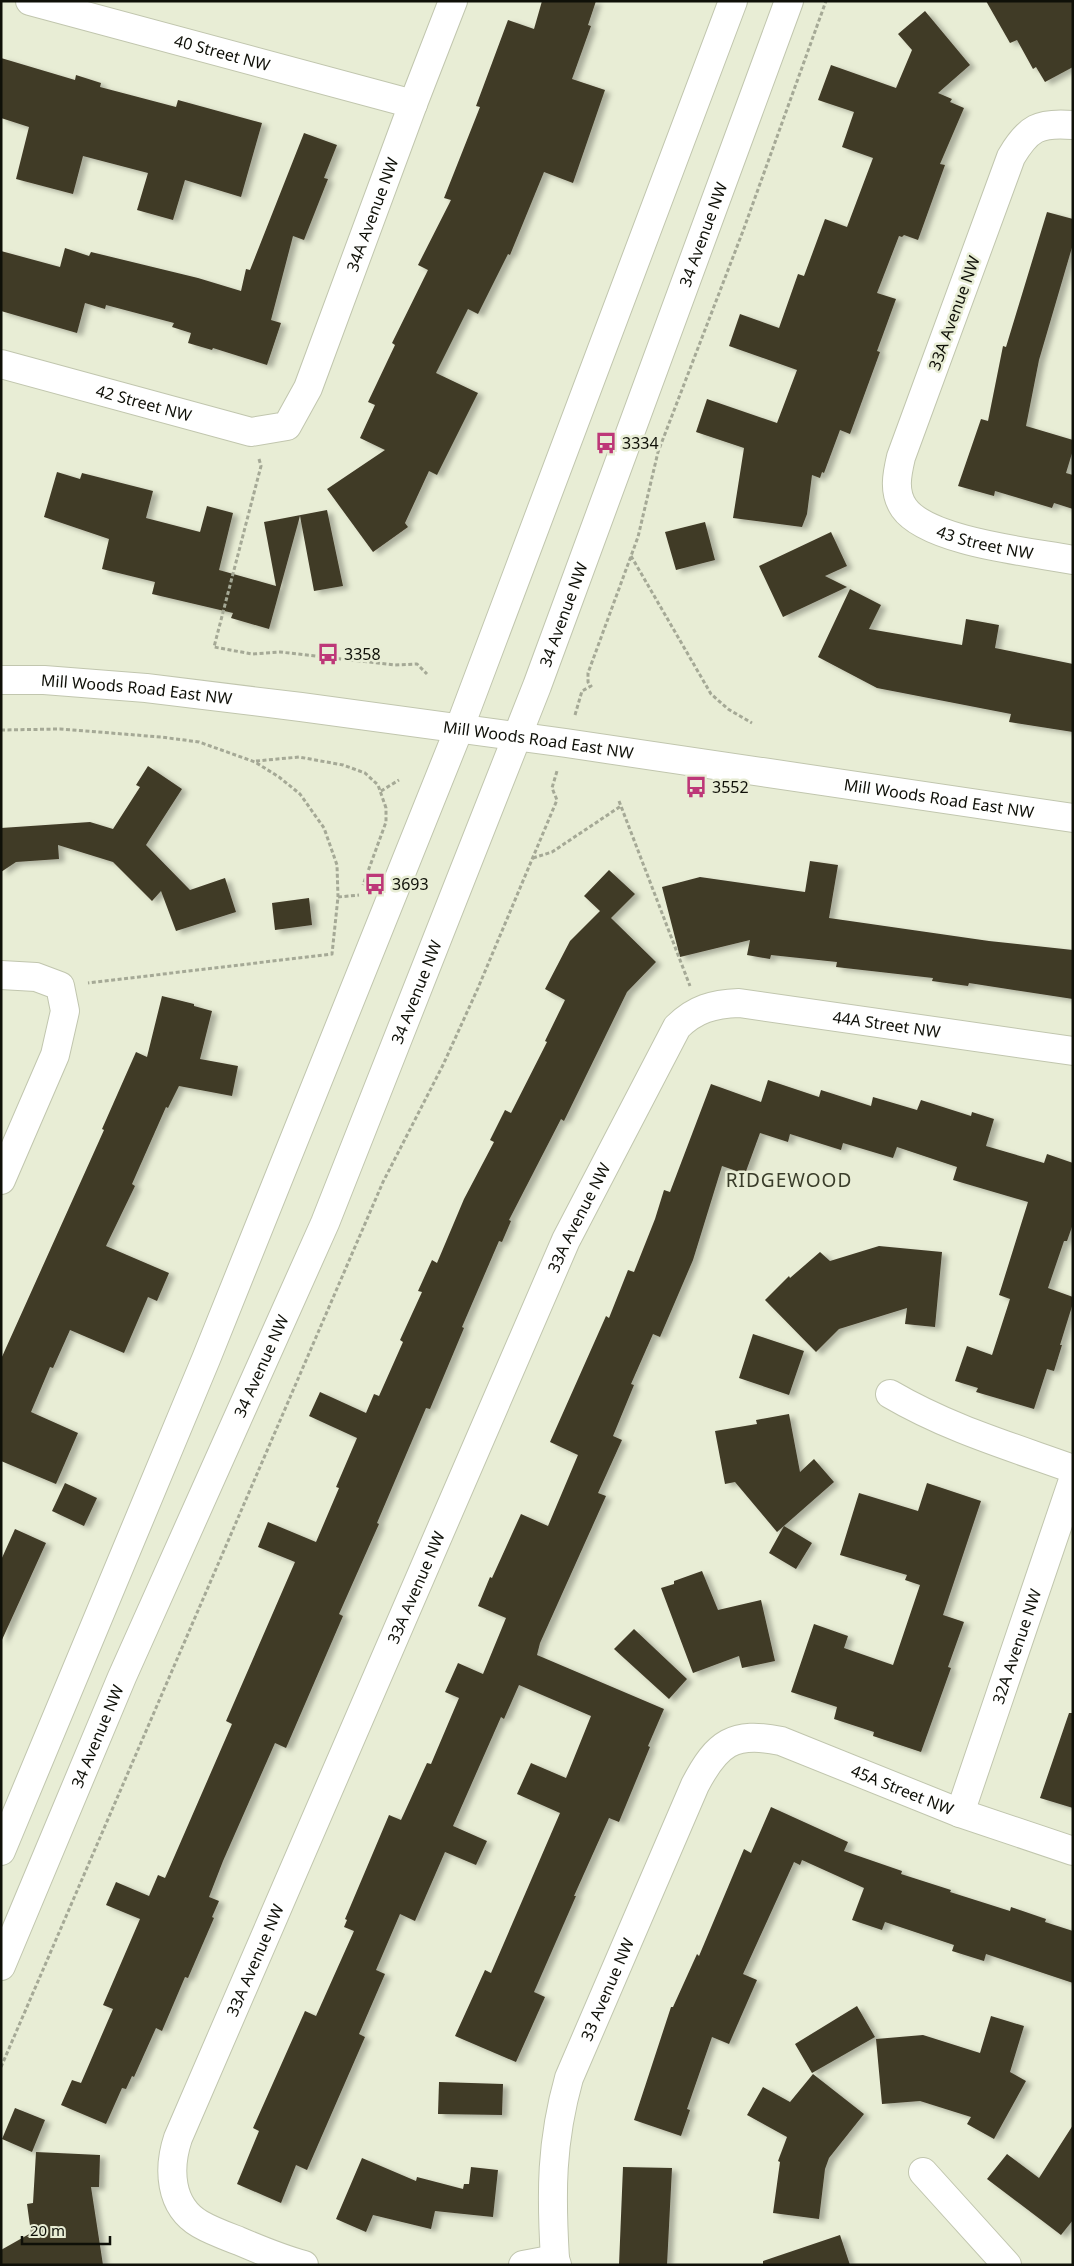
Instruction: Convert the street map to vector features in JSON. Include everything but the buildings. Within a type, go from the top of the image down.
[{"type":"street","name":"40 Street NW","points":[[30,1],[413,104]]},
{"type":"street","name":"34A Avenue NW","points":[[287,426],[308,388],[453,1]]},
{"type":"street","points":[[1,1851],[214,1341],[459,729],[733,1]]},
{"type":"street","name":"34 Avenue NW","points":[[1,1966],[122,1677],[324,1223],[518,736],[789,1]]},
{"type":"street","name":"33A Avenue NW","points":[[905,509],[898,496],[896,482],[901,457],[1011,157],[1027,134],[1038,127],[1051,124],[1073,125]]},
{"type":"street","name":"42 Street NW","points":[[1,364],[251,432],[287,426]]},
{"type":"street","name":"43 Street NW","points":[[905,509],[919,522],[936,531],[956,538],[1073,560]]},
{"type":"street","name":"Mill Woods Road East NW","points":[[1,680],[44,680],[154,689],[518,736],[1073,818]]},
{"type":"street","points":[[1,975],[36,978],[60,986],[66,1011],[55,1056],[1,1180]]},
{"type":"street","name":"44A Street NW","points":[[700,1010],[719,1004],[739,1002],[1073,1051]]},
{"type":"street","name":"33A Avenue NW","points":[[304,2265],[263,2252],[200,2224],[186,2214],[178,2201],[172,2172],[173,2154],[178,2138],[566,1240],[677,1027],[688,1016],[700,1010]]},
{"type":"street","points":[[890,1394],[946,1424],[1073,1469]]},
{"type":"street","name":"32A Avenue NW","points":[[960,1813],[1073,1480]]},
{"type":"street","name":"45A Street NW","points":[[730,1741],[764,1737],[781,1741],[960,1813],[1073,1851]]},
{"type":"street","name":"33 Avenue NW","points":[[556,2262],[552,2185],[554,2146],[560,2111],[569,2078],[696,1785],[705,1767],[716,1753],[730,1741]]},
{"type":"street","points":[[922,2172],[1007,2265]]},
{"type":"street","points":[[523,2265],[556,2262]]},
{"type":"path","points":[[582,690],[591,686],[588,682],[588,673],[638,537],[658,452],[743,231],[826,1]]},
{"type":"path","points":[[251,432],[261,466],[214,647],[252,654],[280,652],[395,666],[417,664],[427,674]]},
{"type":"path","points":[[631,556],[711,694],[728,709],[752,723]]},
{"type":"path","points":[[1,730],[60,729],[161,737],[199,742],[255,762],[300,794],[324,828],[337,865],[338,897],[332,954],[60,986]]},
{"type":"path","points":[[255,762],[299,757],[343,765],[366,773],[382,791],[386,808],[386,822],[359,897],[338,897]]},
{"type":"path","points":[[382,791],[399,780]]},
{"type":"path","points":[[1,2066],[383,1182],[447,1056],[478,988],[556,800],[552,788]]},
{"type":"path","points":[[619,801],[700,1010]]},
{"type":"path","points":[[532,859],[552,852],[621,806]]},
{"type":"place","name":"3334","points":[[606,443]]},
{"type":"place","name":"3358","points":[[328,654]]},
{"type":"place","name":"3552","points":[[696,787]]},
{"type":"place","name":"3693","points":[[375,884]]},
{"type":"district","name":"RIDGEWOOD","points":[[789,1180]]}]
